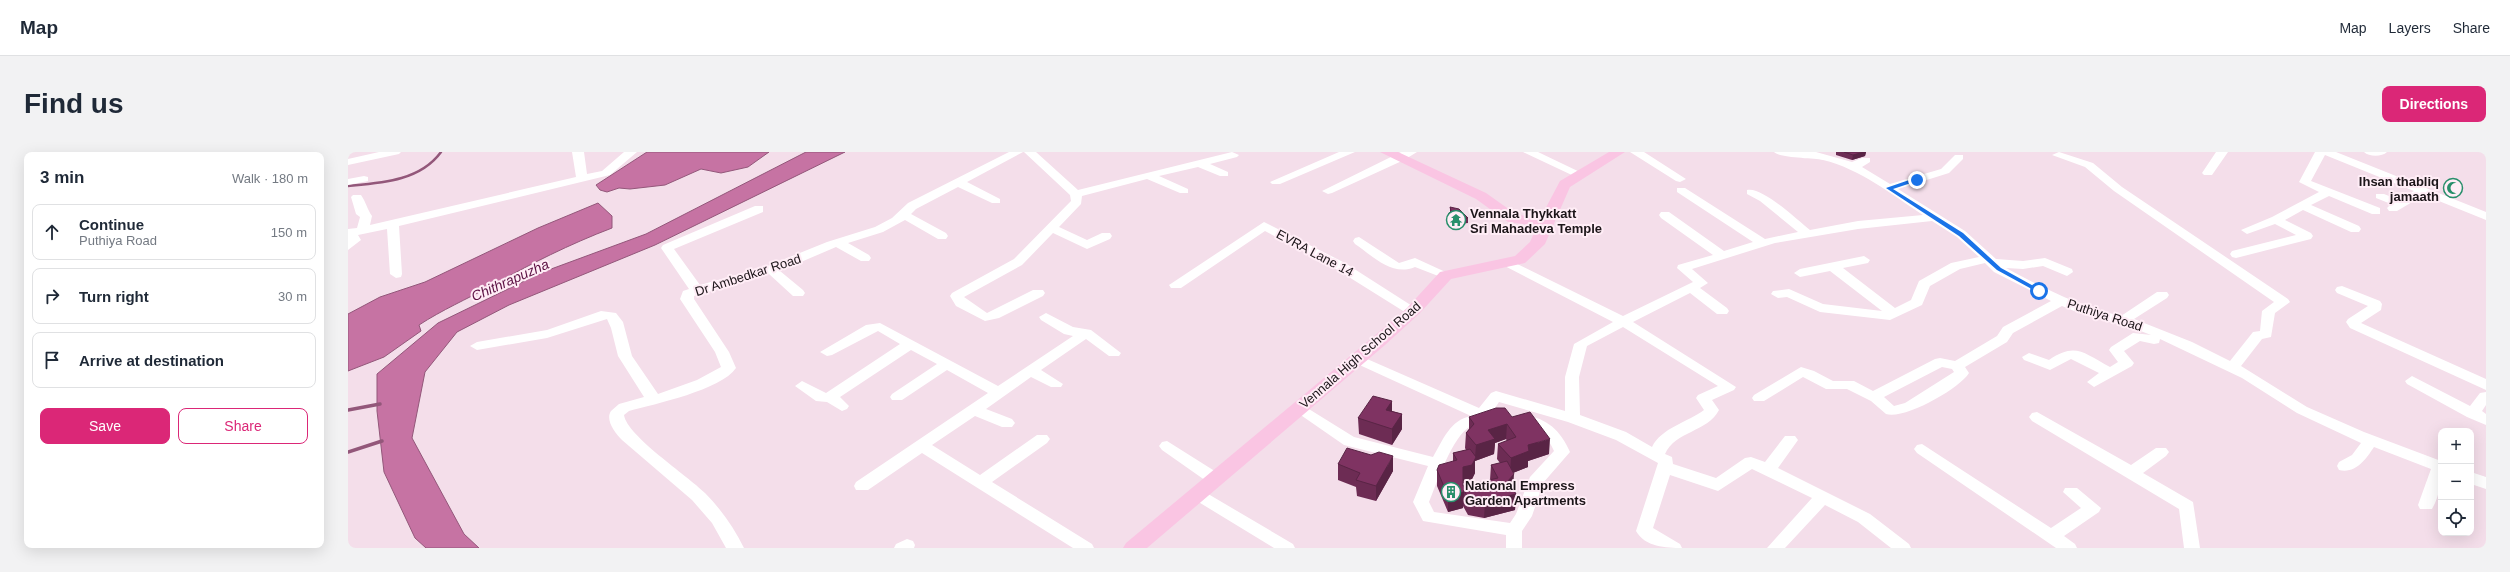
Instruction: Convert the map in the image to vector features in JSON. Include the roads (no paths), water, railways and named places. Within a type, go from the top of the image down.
[{"type":"main road","points":[[1446,275],[1520,260],[1537,244],[1555,202],[1565,184],[1618,152]]},
{"type":"main road","points":[[1399,155],[1476,193],[1513,219],[1547,222]]},
{"type":"main road","name":"Vennala High School Road","points":[[1132,548],[1358,359],[1413,311],[1446,275]]},
{"type":"street","points":[[348,162],[395,152]]},
{"type":"street","points":[[578,152],[576,155],[582,179]]},
{"type":"street","points":[[354,232],[582,179],[606,172],[631,152]]},
{"type":"street","name":"Dr Ambedkar Road","points":[[653,400],[692,388],[729,368],[722,352],[687,299],[688,294],[697,290],[771,270],[838,243],[869,235],[905,215],[912,206],[1017,152]]},
{"type":"street","points":[[1030,152],[1076,194],[1077,202],[1018,262],[957,296],[961,303],[982,316],[990,316],[1038,293]]},
{"type":"street","points":[[1276,182],[1349,152]]},
{"type":"street","points":[[1530,152],[1580,175]]},
{"type":"street","points":[[1636,152],[1763,243]]},
{"type":"street","name":"Puthiya Road","points":[[1780,152],[1815,155],[1852,167],[1936,217],[1961,234],[1991,261],[2039,291],[2085,311],[2122,321],[2163,335],[2232,368],[2302,410],[2371,440],[2438,466]]},
{"type":"street","points":[[2208,173],[2222,152]]},
{"type":"street","points":[[2321,152],[2304,182],[2376,211]]},
{"type":"street","points":[[2326,152],[2422,192],[2486,216]]},
{"type":"street","points":[[2370,152],[2381,152]]},
{"type":"street","points":[[2056,153],[2089,165],[2118,190],[2282,302],[2269,311],[2266,334],[2258,335],[2232,368]]},
{"type":"street","points":[[1076,194],[1151,177],[1234,155]]},
{"type":"street","points":[[1328,191],[1399,155]]},
{"type":"street","points":[[1888,188],[1945,171],[1959,157]]},
{"type":"street","points":[[1852,167],[1866,160]]},
{"type":"street","points":[[1200,163],[1224,174]]},
{"type":"street","points":[[1151,177],[1184,192]]},
{"type":"street","points":[[348,182],[364,179]]},
{"type":"street","points":[[957,182],[996,201]]},
{"type":"street","points":[[1751,192],[1809,235]]},
{"type":"street","points":[[2247,230],[2276,220],[2327,192]]},
{"type":"street","points":[[2380,196],[2396,206],[2422,192]]},
{"type":"street","points":[[348,246],[355,240],[354,232],[366,216],[362,214],[357,197]]},
{"type":"street","points":[[2303,206],[2355,229]]},
{"type":"street","points":[[697,290],[667,248],[759,210]]},
{"type":"street","points":[[905,215],[942,236]]},
{"type":"street","points":[[1665,215],[1721,255]]},
{"type":"street","points":[[1573,418],[1572,377],[1581,344],[1622,321],[1702,282],[1683,268],[1763,243],[1858,225],[1936,217]]},
{"type":"street","points":[[2236,254],[2307,236],[2276,220]]},
{"type":"street","points":[[393,224],[396,274]]},
{"type":"street","name":"EVRA Lane 14","points":[[1176,285],[1264,226],[1314,249],[1376,286],[1413,311]]},
{"type":"street","points":[[1052,228],[1087,245],[1106,236]]},
{"type":"street","points":[[1358,242],[1396,266],[1404,267],[1415,262],[1446,275]]},
{"type":"street","points":[[838,243],[865,258]]},
{"type":"street","points":[[1800,272],[1864,260]]},
{"type":"street","points":[[1778,294],[1789,292],[1820,308],[1890,316],[1917,302],[1924,284],[1956,266],[1991,261],[2045,262],[2067,272]]},
{"type":"street","points":[[1505,263],[1622,321],[1729,387],[1704,398],[1712,409],[1711,412],[1698,422],[1663,440],[1660,462],[1644,531],[1674,548]]},
{"type":"street","points":[[1832,266],[1894,314]]},
{"type":"street","points":[[771,270],[798,293]]},
{"type":"street","points":[[1690,287],[1722,311]]},
{"type":"street","points":[[2342,290],[2375,304],[2376,307],[2353,322],[2355,325],[2486,385]]},
{"type":"street","points":[[2122,321],[2162,295]]},
{"type":"street","points":[[1957,366],[2002,339],[2008,330],[2060,301]]},
{"type":"street","points":[[476,346],[532,337],[570,328],[601,316],[611,316],[615,320],[625,355],[648,389],[653,400],[624,407],[616,414],[617,424],[627,436],[686,484],[715,516],[726,535],[736,548]]},
{"type":"street","points":[[1046,316],[1069,331],[1086,333],[1114,353]]},
{"type":"street","points":[[827,352],[876,327],[997,392]]},
{"type":"street","points":[[862,486],[922,446],[997,392],[1086,333]]},
{"type":"street","points":[[2094,382],[2127,363],[2116,350],[2138,336],[2152,341],[2163,335]]},
{"type":"street","points":[[802,386],[821,398],[836,401],[910,344]]},
{"type":"street","points":[[2029,357],[2050,366],[2068,354],[2073,354],[2110,373]]},
{"type":"street","points":[[1358,359],[1482,415],[1496,396],[1573,418],[1621,436],[1660,462],[1718,485],[1751,462],[1864,518],[1903,548]]},
{"type":"street","points":[[1759,398],[1801,372],[1809,374],[1831,386],[1849,384],[1871,396],[1875,396],[1940,362],[1957,366],[1962,373],[1957,378],[1904,409],[1891,411],[1881,404],[1875,396]]},
{"type":"street","points":[[896,397],[947,364]]},
{"type":"street","points":[[1030,370],[1056,384]]},
{"type":"street","points":[[2412,381],[2472,414],[2486,420]]},
{"type":"street","points":[[2472,414],[2486,396]]},
{"type":"street","points":[[973,409],[1006,423]]},
{"type":"street","points":[[1298,409],[1349,441],[1437,463]]},
{"type":"street","points":[[1514,530],[1429,517],[1421,502],[1437,463],[1454,433],[1466,422],[1502,417],[1526,419],[1546,426],[1558,441],[1562,452],[1536,481],[1524,516],[1514,530],[1514,548]]},
{"type":"street","points":[[2037,418],[2187,506],[2192,548]]},
{"type":"street","points":[[980,482],[1042,439]]},
{"type":"street","points":[[1768,470],[1790,440]]},
{"type":"street","points":[[2345,466],[2358,459],[2371,440]]},
{"type":"street","points":[[922,446],[1086,548]]},
{"type":"street","points":[[1166,446],[1216,479]]},
{"type":"street","points":[[1922,449],[2069,548]]},
{"type":"street","points":[[2131,473],[2161,452]]},
{"type":"street","points":[[2426,504],[2438,472]]},
{"type":"street","points":[[2474,479],[2486,483]]},
{"type":"street","points":[[2051,536],[2093,508],[2071,492]]},
{"type":"street","points":[[1198,494],[1287,548]]},
{"type":"street","points":[[1775,548],[1823,497]]},
{"type":"waterway","points":[[348,186],[386,182],[411,175],[432,162],[441,152]]},
{"type":"waterway","points":[[348,410],[380,404]]},
{"type":"waterway","points":[[348,452],[382,441]]},
{"type":"place","name":"Ihsan thabliq jamaath","points":[[2453,188]]},
{"type":"place","name":"Vennala Thykkatt Sri Mahadeva Temple","points":[[1456,220]]},
{"type":"place","name":"National Empress Garden Apartments","points":[[1451,492]]},
{"type":"water label","name":"Chithrapuzha","points":[[510,280]]}]
